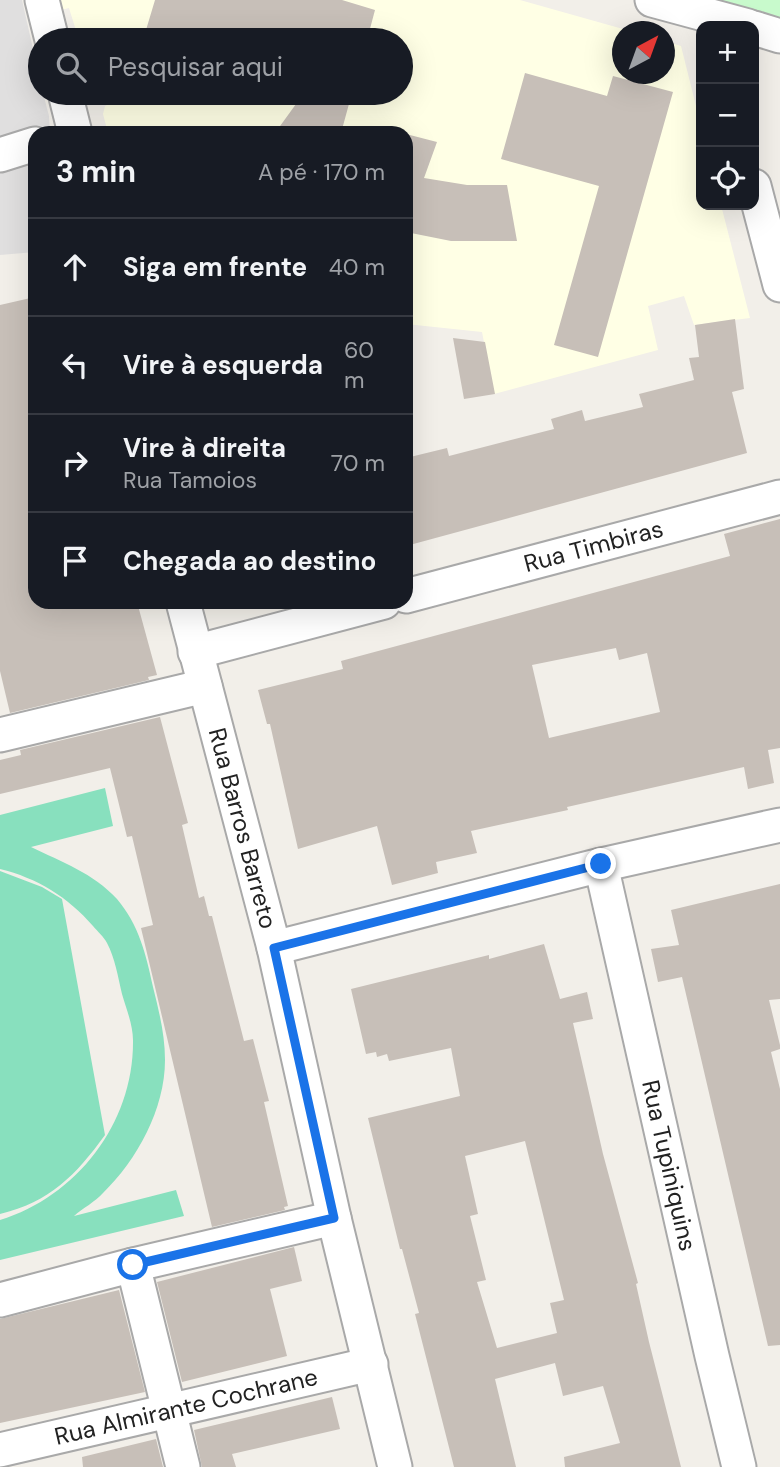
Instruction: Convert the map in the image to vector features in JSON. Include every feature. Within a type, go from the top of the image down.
[{"type":"street","points":[[42,0],[49,28]]},
{"type":"street","points":[[652,0],[710,21]]},
{"type":"street","points":[[759,30],[780,36]]},
{"type":"street","points":[[67,105],[72,126]]},
{"type":"street","points":[[0,155],[28,146]]},
{"type":"street","points":[[759,205],[780,285]]},
{"type":"street","name":"Rua Timbiras","points":[[413,594],[780,497]]},
{"type":"street","name":"Rua Barros Barreto","points":[[185,609],[274,948],[334,1218],[395,1467]]},
{"type":"street","points":[[195,652],[358,609]]},
{"type":"street","points":[[0,735],[205,687]]},
{"type":"street","points":[[274,948],[601,864],[780,825]]},
{"type":"street","name":"Rua Tupiniquins","points":[[601,864],[739,1467]]},
{"type":"street","points":[[0,1300],[133,1265],[334,1218]]},
{"type":"street","points":[[133,1265],[183,1467]]},
{"type":"street","name":"Rua Almirante Cochrane","points":[[0,1450],[371,1364]]},
{"type":"shaded area","points":[[0,0],[22,0],[28,28],[28,105],[46,105],[50,126],[28,126],[28,253],[0,255]]},
{"type":"shaded area","points":[[53,0],[520,0],[612,26],[612,84],[675,84],[675,44],[681,46],[696,106],[696,210],[722,210],[750,318],[694,325],[684,296],[648,306],[658,350],[494,394],[482,332],[413,325],[413,126],[106,126],[103,114],[107,105],[413,105],[413,28],[75,28],[69,8],[57,11]]},
{"type":"green space","points":[[652,0],[780,0],[780,36],[759,30],[759,21],[727,21]]},
{"type":"green space","points":[[105,788],[113,826],[31,847],[98,882],[117,899],[131,919],[144,952],[163,1032],[164,1078],[154,1115],[138,1149],[103,1193],[74,1216],[176,1190],[184,1216],[0,1260],[0,1220],[28,1209],[76,1174],[96,1152],[112,1127],[131,1071],[133,1040],[114,961],[104,939],[73,906],[51,890],[0,869],[0,815]]},
{"type":"green space","points":[[0,871],[42,887],[62,899],[105,1135],[83,1163],[60,1185],[33,1202],[0,1214]]},
{"type":"building","points":[[155,0],[342,0],[375,10],[370,28],[147,28]]},
{"type":"building","points":[[525,73],[607,96],[612,79],[612,84],[643,84],[673,92],[598,357],[554,345],[599,186],[501,159]]},
{"type":"building","points":[[295,105],[349,105],[343,126],[280,126]]},
{"type":"building","points":[[413,136],[437,142],[424,178],[467,185],[507,185],[517,241],[451,241],[413,233]]},
{"type":"building","points":[[28,299],[28,609],[139,609],[157,675],[148,677],[149,680],[10,713],[0,671],[0,305]]},
{"type":"building","points":[[735,319],[744,389],[732,392],[747,453],[413,544],[413,456],[447,448],[449,456],[554,429],[551,419],[582,410],[585,421],[643,407],[639,394],[694,380],[689,358],[699,357],[695,325]]},
{"type":"building","points":[[453,338],[485,342],[495,394],[464,399]]},
{"type":"building","points":[[780,519],[780,748],[768,750],[774,783],[748,789],[744,767],[471,831],[477,853],[436,862],[438,873],[392,885],[377,826],[298,849],[270,724],[267,724],[258,690],[343,669],[341,661],[730,556],[724,534]],"holes":[[[616,648],[619,660],[647,653],[660,712],[549,738],[532,665]]]},
{"type":"building","points":[[160,717],[188,823],[182,825],[199,898],[204,896],[209,916],[212,916],[244,1041],[253,1039],[269,1101],[264,1102],[288,1206],[284,1207],[285,1210],[212,1227],[141,928],[153,925],[132,836],[127,837],[110,768],[0,794],[0,760],[21,755],[20,750]]},
{"type":"building","points":[[780,884],[780,999],[769,1000],[780,1045],[780,1049],[771,1052],[780,1089],[780,1345],[768,1346],[682,977],[658,982],[651,949],[679,945],[671,910]]},
{"type":"building","points":[[544,944],[560,999],[587,992],[593,1019],[573,1023],[681,1467],[565,1467],[564,1457],[620,1443],[603,1386],[563,1396],[555,1363],[495,1379],[516,1467],[454,1467],[415,1314],[419,1313],[400,1249],[368,1118],[460,1096],[451,1048],[389,1061],[387,1054],[377,1057],[376,1052],[366,1054],[351,989],[489,955],[489,959]],"holes":[[[525,1141],[564,1300],[550,1303],[557,1333],[497,1348],[477,1282],[486,1280],[470,1216],[478,1214],[465,1156]]]},
{"type":"building","points":[[294,1247],[302,1281],[270,1289],[287,1356],[182,1382],[157,1282]]},
{"type":"building","points":[[119,1290],[145,1392],[0,1423],[0,1319]]},
{"type":"building","points":[[332,1397],[340,1429],[232,1454],[236,1467],[202,1467],[194,1430]]},
{"type":"building","points":[[156,1439],[163,1467],[83,1467],[82,1457]]},
{"type":"route","points":[[133,1265],[334,1218],[274,948],[601,864]]}]
